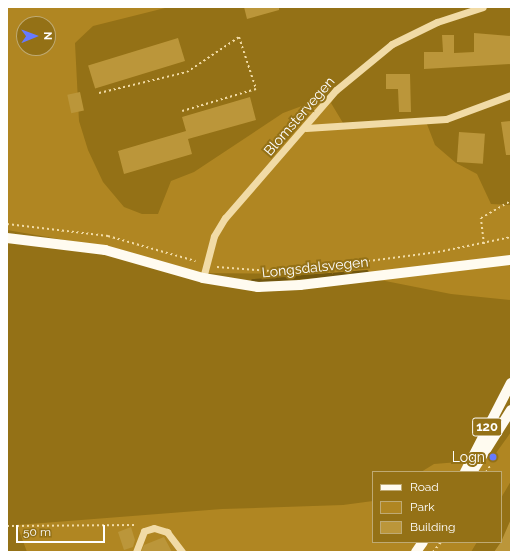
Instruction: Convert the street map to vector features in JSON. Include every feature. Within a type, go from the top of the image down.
[{"type":"main road","name":"Longsdalsvegen","points":[[7,238],[105,250],[203,278],[258,287],[286,286],[511,260]]},
{"type":"main road","name":"120","points":[[466,471],[511,383]]},
{"type":"main road","name":"120","points":[[473,471],[511,410]]},
{"type":"main road","points":[[416,552],[422,543]]},
{"type":"street","name":"Blomstervegen","points":[[203,278],[214,236],[225,218],[306,128],[336,90],[392,44],[437,22],[483,7]]},
{"type":"street","points":[[306,128],[446,119],[511,95]]},
{"type":"street","points":[[136,552],[144,531],[154,528],[167,532],[182,552]]},
{"type":"path","points":[[99,93],[187,72],[239,37],[256,89],[182,111]]},
{"type":"path","points":[[484,244],[481,218],[511,201]]},
{"type":"path","points":[[217,267],[284,272],[484,244],[511,237]]},
{"type":"path","points":[[7,526],[130,523],[154,528]]},
{"type":"path","points":[[433,552],[440,543]]},
{"type":"green space","points":[[7,7],[169,7],[93,26],[75,43],[79,121],[88,150],[103,182],[124,207],[142,214],[158,214],[171,181],[194,172],[283,113],[310,103],[333,100],[331,103],[343,123],[425,119],[435,145],[456,163],[477,174],[491,204],[511,205],[511,300],[451,294],[350,274],[192,273],[111,248],[7,230]]},
{"type":"green space","points":[[511,432],[511,481],[502,496],[502,471],[423,471],[434,464],[484,460],[496,453]]},
{"type":"green space","points":[[372,501],[372,543],[476,543],[471,552],[27,552],[17,525],[222,509],[343,505]]},
{"type":"building","points":[[244,7],[279,7],[279,10],[247,19]]},
{"type":"building","points":[[474,33],[511,36],[511,64],[424,69],[424,52],[443,52],[442,35],[454,35],[454,53],[474,52]]},
{"type":"building","points":[[178,38],[185,61],[95,88],[88,65]]},
{"type":"building","points":[[386,74],[410,74],[411,112],[399,112],[398,89],[386,89]]},
{"type":"building","points":[[80,92],[84,111],[71,113],[67,95]]},
{"type":"building","points":[[250,97],[256,120],[188,139],[192,154],[124,174],[118,151],[186,131],[182,117]]},
{"type":"building","points":[[511,121],[511,155],[506,155],[501,122]]},
{"type":"building","points":[[459,132],[485,134],[483,164],[457,162]]},
{"type":"building","points":[[511,519],[511,552],[494,552],[500,543],[502,543]]},
{"type":"building","points":[[131,527],[135,540],[133,547],[124,550],[118,532]]},
{"type":"building","points":[[164,537],[172,552],[141,552],[144,545]]},
{"type":"waterway","points":[[253,281],[367,272]]},
{"type":"place","name":"Logn","points":[[493,457]]}]
